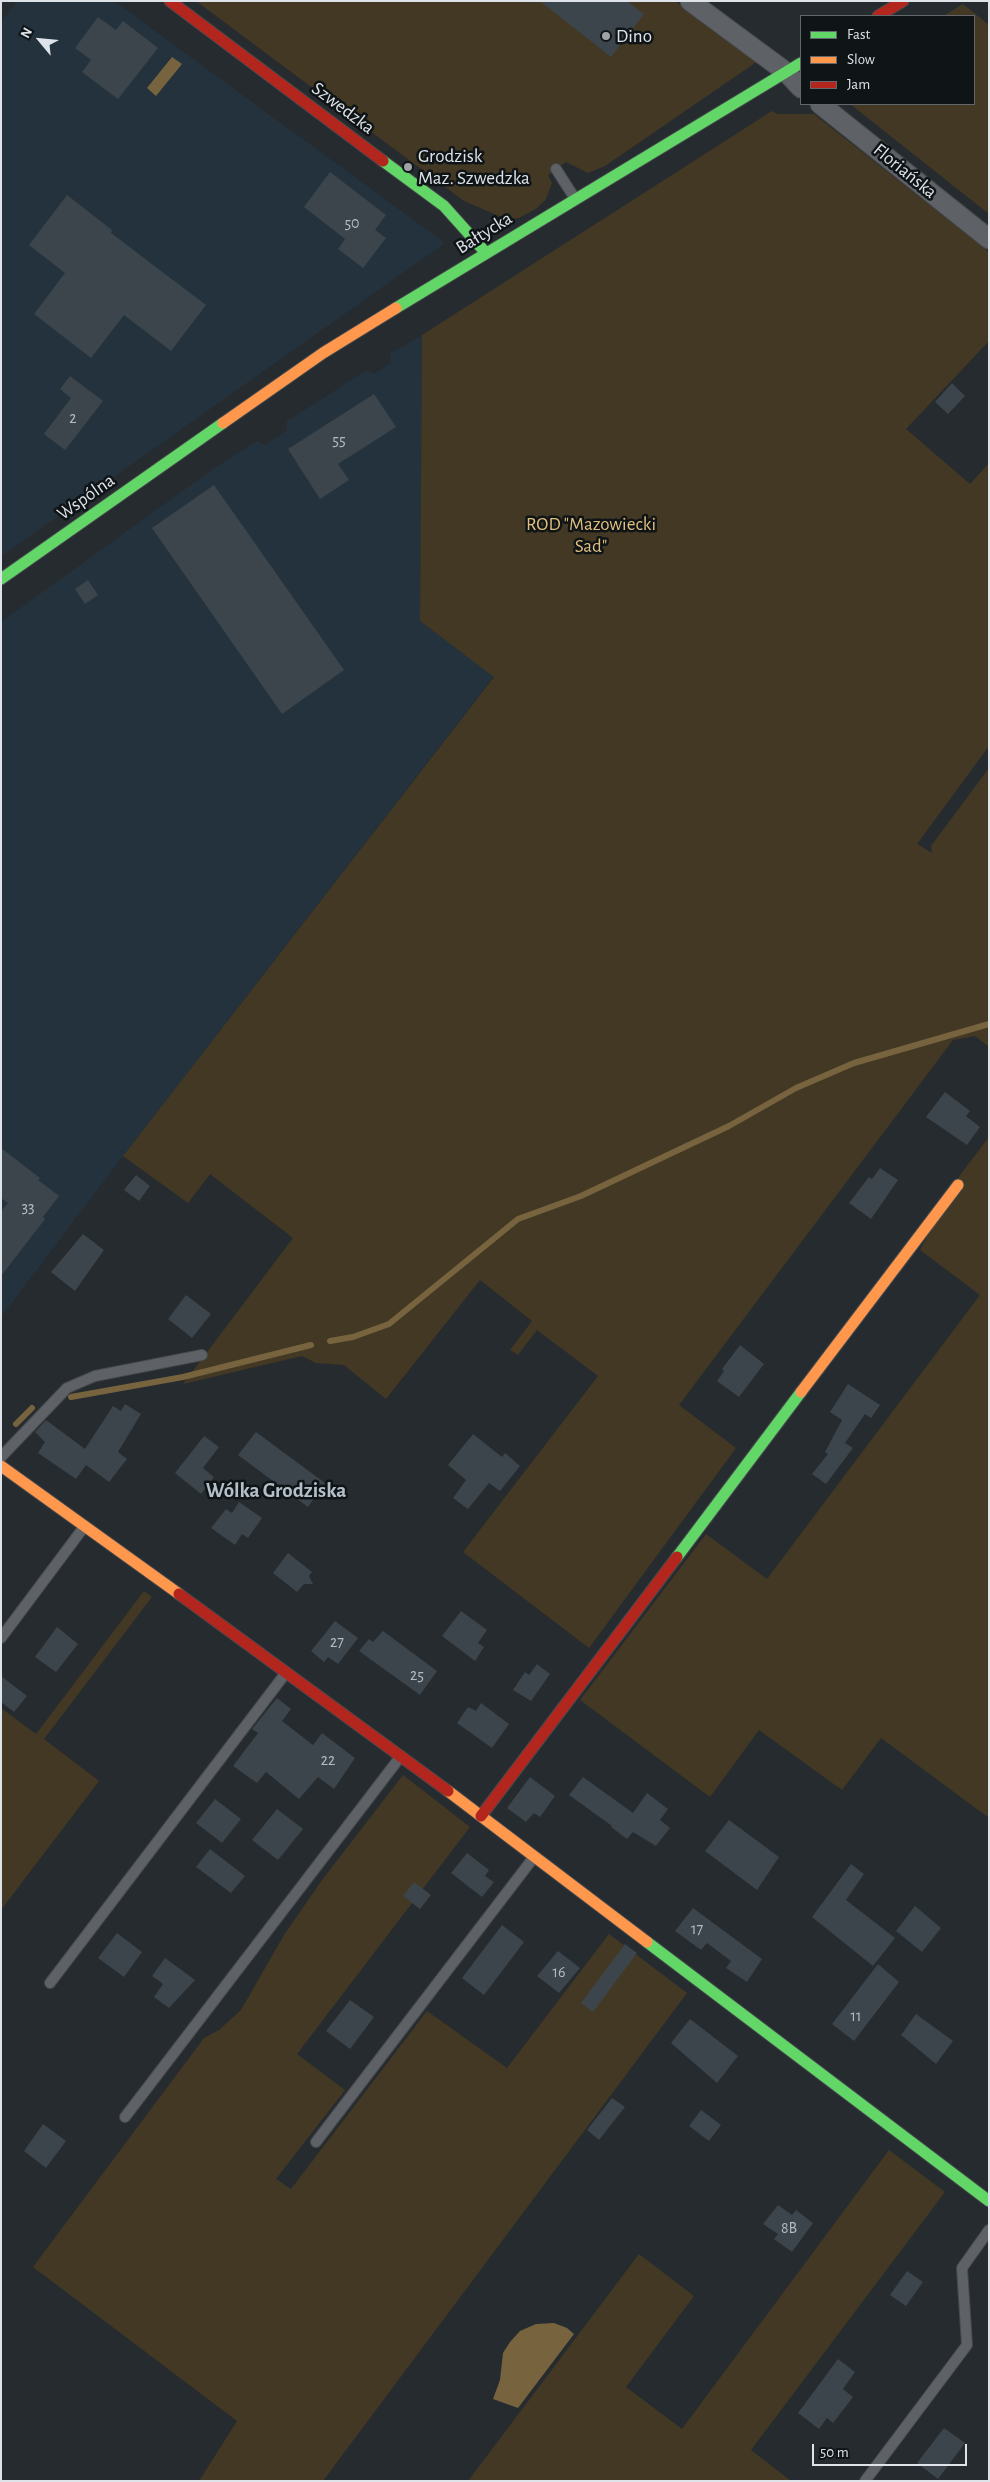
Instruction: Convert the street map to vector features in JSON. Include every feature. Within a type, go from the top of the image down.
[{"type":"street","name":"Szwedzka","points":[[170,1],[444,206],[486,252]]},
{"type":"street","points":[[690,1],[794,67],[800,85]]},
{"type":"street","points":[[880,15],[903,1]]},
{"type":"street","name":"Bałtycka","points":[[191,444],[323,353],[486,252],[794,67]]},
{"type":"street","name":"Floriańska","points":[[821,105],[989,239]]},
{"type":"street","name":"Wspólna","points":[[1,579],[191,444]]},
{"type":"street","points":[[481,1816],[958,1185]]},
{"type":"street","points":[[1,1466],[401,1755],[989,2202]]},
{"type":"lane","points":[[556,169],[575,198]]},
{"type":"lane","points":[[1,1457],[67,1388],[94,1376],[202,1355]]},
{"type":"lane","points":[[1,1638],[84,1527]]},
{"type":"lane","points":[[50,1983],[287,1672]]},
{"type":"lane","points":[[125,2116],[401,1755]]},
{"type":"lane","points":[[316,2142],[535,1856]]},
{"type":"lane","points":[[865,2481],[967,2344],[962,2268],[989,2230]]},
{"type":"shaded area","points":[[17,1],[114,1],[445,243],[2,556],[1,22]]},
{"type":"shaded area","points":[[172,57],[182,64],[156,96],[147,88]]},
{"type":"shaded area","points":[[422,335],[420,621],[494,676],[1,1317],[1,622],[213,469],[257,441],[265,445],[287,430],[287,421],[367,370],[374,374],[391,363],[390,354]]},
{"type":"shaded area","points":[[554,2323],[567,2328],[574,2334],[518,2408],[493,2399],[500,2380],[503,2353],[510,2342],[520,2331],[536,2324]]},
{"type":"green space","points":[[196,1],[675,1],[758,61],[605,166],[588,173],[566,162],[548,175],[552,183],[546,199],[536,209],[519,218],[506,219],[464,201]]},
{"type":"green space","points":[[963,4],[989,25],[989,214],[851,105],[975,105],[975,15],[945,15]]},
{"type":"green space","name":"ROD \"Mazowiecki Sad\"","points":[[772,111],[778,114],[814,114],[989,252],[989,341],[906,429],[970,484],[989,463],[989,746],[917,844],[932,853],[931,846],[989,768],[989,1047],[975,1036],[953,1040],[679,1405],[736,1448],[589,1648],[463,1552],[598,1376],[537,1330],[518,1355],[510,1350],[532,1321],[480,1280],[386,1399],[344,1365],[316,1363],[302,1356],[183,1384],[293,1238],[210,1174],[188,1203],[123,1156],[494,677],[420,621],[422,335]]},
{"type":"green space","points":[[989,1137],[989,1818],[881,1738],[842,1790],[759,1730],[710,1797],[580,1700],[706,1534],[767,1579],[980,1295],[920,1250],[960,1175]]},
{"type":"green space","points":[[144,1591],[152,1597],[44,1739],[99,1781],[1,1910],[1,1708],[36,1734]]},
{"type":"green space","points":[[403,1775],[470,1827],[297,2054],[345,2090],[276,2179],[291,2189],[427,2011],[507,2068],[609,1934],[687,1993],[323,2481],[199,2481],[237,2421],[33,2267],[204,2038],[219,2030],[241,2010],[284,1935],[322,1880]]},
{"type":"green space","points":[[889,2150],[945,2192],[751,2450],[791,2481],[468,2481],[639,2254],[694,2296],[626,2387],[682,2429]]},
{"type":"building","name":"Dino","points":[[540,1],[627,1],[644,14],[611,57]]},
{"type":"building","points":[[98,17],[116,30],[123,21],[158,48],[118,99],[82,72],[91,60],[75,48]]},
{"type":"building","points":[[330,172],[386,215],[375,230],[386,238],[363,268],[338,249],[345,239],[304,207]]},
{"type":"building","points":[[67,195],[112,230],[111,233],[206,305],[171,351],[124,315],[91,358],[34,314],[65,273],[29,245]]},
{"type":"building","points":[[70,376],[103,401],[65,450],[44,434],[71,398],[60,389]]},
{"type":"building","points":[[952,383],[965,396],[948,414],[935,402]]},
{"type":"building","points":[[374,394],[396,427],[338,464],[349,480],[320,499],[288,449]]},
{"type":"building","points":[[214,485],[344,670],[282,714],[152,528]]},
{"type":"building","points":[[88,580],[98,595],[85,604],[75,589]]},
{"type":"building","points":[[945,1092],[970,1111],[966,1116],[980,1127],[967,1145],[926,1117]]},
{"type":"building","points":[[1,1148],[40,1178],[38,1180],[59,1196],[43,1217],[45,1219],[1,1276],[1,1211],[8,1203],[1,1198]]},
{"type":"building","points":[[880,1168],[898,1180],[871,1219],[849,1203],[869,1177],[872,1179]]},
{"type":"building","points":[[136,1175],[150,1186],[139,1201],[124,1190]]},
{"type":"building","points":[[83,1234],[104,1250],[75,1291],[51,1272]]},
{"type":"building","points":[[186,1295],[211,1314],[192,1338],[168,1319]]},
{"type":"building","points":[[740,1345],[764,1364],[739,1397],[717,1381],[724,1371],[722,1369]]},
{"type":"building","points":[[848,1384],[880,1405],[871,1418],[865,1414],[845,1443],[853,1448],[826,1484],[812,1474],[828,1454],[825,1452],[842,1420],[830,1412]]},
{"type":"building","points":[[125,1404],[141,1414],[118,1452],[127,1459],[109,1482],[86,1465],[76,1479],[38,1453],[45,1442],[35,1432],[46,1420],[85,1449],[113,1406],[121,1411]]},
{"type":"building","points":[[256,1432],[325,1483],[308,1507],[238,1455]]},
{"type":"building","points":[[473,1434],[502,1457],[505,1453],[520,1466],[500,1491],[489,1483],[468,1509],[453,1498],[466,1480],[448,1465]]},
{"type":"building","points":[[204,1436],[219,1447],[203,1468],[214,1477],[201,1494],[175,1473]]},
{"type":"building","points":[[239,1502],[262,1518],[248,1538],[242,1534],[235,1545],[211,1528],[226,1509],[232,1513]]},
{"type":"building","points":[[288,1553],[312,1572],[309,1576],[313,1584],[304,1584],[297,1592],[273,1573]]},
{"type":"building","points":[[461,1611],[487,1630],[478,1643],[484,1647],[475,1661],[442,1636]]},
{"type":"building","points":[[335,1621],[358,1638],[338,1664],[328,1657],[324,1662],[311,1651]]},
{"type":"building","points":[[57,1627],[78,1644],[56,1672],[35,1657]]},
{"type":"building","points":[[383,1631],[437,1671],[420,1695],[359,1651],[369,1639],[373,1642]]},
{"type":"building","points":[[537,1664],[550,1674],[531,1701],[513,1690],[525,1672],[529,1675]]},
{"type":"building","points":[[1,1676],[27,1696],[14,1712],[1,1702]]},
{"type":"building","points":[[277,1698],[291,1709],[282,1721],[313,1745],[322,1733],[355,1758],[334,1789],[318,1777],[299,1799],[266,1772],[257,1783],[233,1766],[258,1733],[252,1729]]},
{"type":"building","points":[[481,1703],[509,1724],[492,1748],[457,1723],[468,1707],[476,1711]]},
{"type":"building","points":[[530,1777],[555,1796],[540,1817],[534,1813],[526,1822],[507,1808]]},
{"type":"building","points":[[583,1777],[633,1813],[647,1793],[668,1809],[660,1820],[670,1828],[656,1846],[633,1832],[627,1839],[569,1795]]},
{"type":"building","points":[[215,1799],[241,1819],[222,1843],[196,1823]]},
{"type":"building","points":[[277,1809],[303,1829],[278,1860],[252,1840]]},
{"type":"building","points":[[729,1820],[779,1857],[757,1890],[705,1851]]},
{"type":"building","points":[[210,1849],[245,1876],[231,1893],[196,1867]]},
{"type":"building","points":[[467,1853],[489,1870],[485,1876],[494,1882],[482,1897],[451,1873]]},
{"type":"building","points":[[851,1864],[864,1874],[846,1900],[895,1938],[873,1966],[812,1917]]},
{"type":"building","points":[[414,1882],[431,1895],[420,1909],[403,1896]]},
{"type":"building","points":[[915,1906],[941,1928],[922,1952],[896,1931]]},
{"type":"building","points":[[693,1908],[762,1959],[747,1982],[726,1968],[731,1961],[707,1943],[701,1950],[675,1931]]},
{"type":"building","points":[[502,1925],[524,1942],[484,1995],[462,1978]]},
{"type":"building","points":[[117,1933],[142,1952],[124,1977],[98,1958]]},
{"type":"building","points":[[625,1944],[637,1953],[593,2012],[581,2003]]},
{"type":"building","points":[[558,1951],[580,1968],[559,1993],[537,1976]]},
{"type":"building","points":[[165,1958],[195,1980],[169,2008],[154,1997],[163,1984],[152,1976]]},
{"type":"building","points":[[878,1964],[899,1982],[854,2041],[832,2024]]},
{"type":"building","points":[[350,2000],[374,2017],[350,2049],[326,2031]]},
{"type":"building","points":[[916,2014],[953,2041],[936,2064],[901,2035]]},
{"type":"building","points":[[690,2019],[738,2056],[717,2083],[671,2043]]},
{"type":"building","points":[[612,2098],[625,2107],[599,2140],[587,2130]]},
{"type":"building","points":[[701,2110],[721,2125],[709,2141],[689,2126]]},
{"type":"building","points":[[43,2124],[66,2141],[46,2168],[24,2151]]},
{"type":"building","points":[[778,2205],[792,2215],[796,2210],[813,2223],[792,2252],[774,2239],[778,2234],[763,2224]]},
{"type":"building","points":[[907,2271],[923,2282],[906,2306],[890,2295]]},
{"type":"building","points":[[838,2359],[855,2372],[843,2389],[853,2397],[833,2423],[827,2418],[819,2429],[798,2413]]},
{"type":"building","points":[[944,2428],[965,2443],[938,2479],[917,2463]]},
{"type":"waterway","points":[[330,1341],[353,1337],[389,1324],[518,1219],[581,1196],[729,1126],[796,1088],[854,1063],[989,1024]]},
{"type":"waterway","points":[[71,1397],[183,1377],[311,1345]]},
{"type":"waterway","points":[[16,1424],[32,1408]]},
{"type":"traffic: fast","points":[[396,308],[800,64]]},
{"type":"traffic: fast","points":[[383,161],[444,206],[486,253]]},
{"type":"traffic: fast","points":[[1,579],[223,423]]},
{"type":"traffic: fast","points":[[677,1557],[801,1392]]},
{"type":"traffic: fast","points":[[647,1942],[989,2201]]},
{"type":"traffic: slow","points":[[223,423],[323,353],[396,308]]},
{"type":"traffic: slow","points":[[801,1392],[958,1185]]},
{"type":"traffic: slow","points":[[1,1466],[179,1594]]},
{"type":"traffic: slow","points":[[448,1791],[647,1942]]},
{"type":"traffic: jam","points":[[170,1],[383,161]]},
{"type":"traffic: jam","points":[[880,15],[903,1]]},
{"type":"traffic: jam","points":[[481,1816],[677,1557]]},
{"type":"traffic: jam","points":[[179,1594],[448,1791]]},
{"type":"place","name":"Dino","points":[[606,36]]},
{"type":"place","name":"Grodzisk Maz. Szwedzka","points":[[408,167]]},
{"type":"district","name":"Wólka Grodziska","points":[[276,1491]]}]
